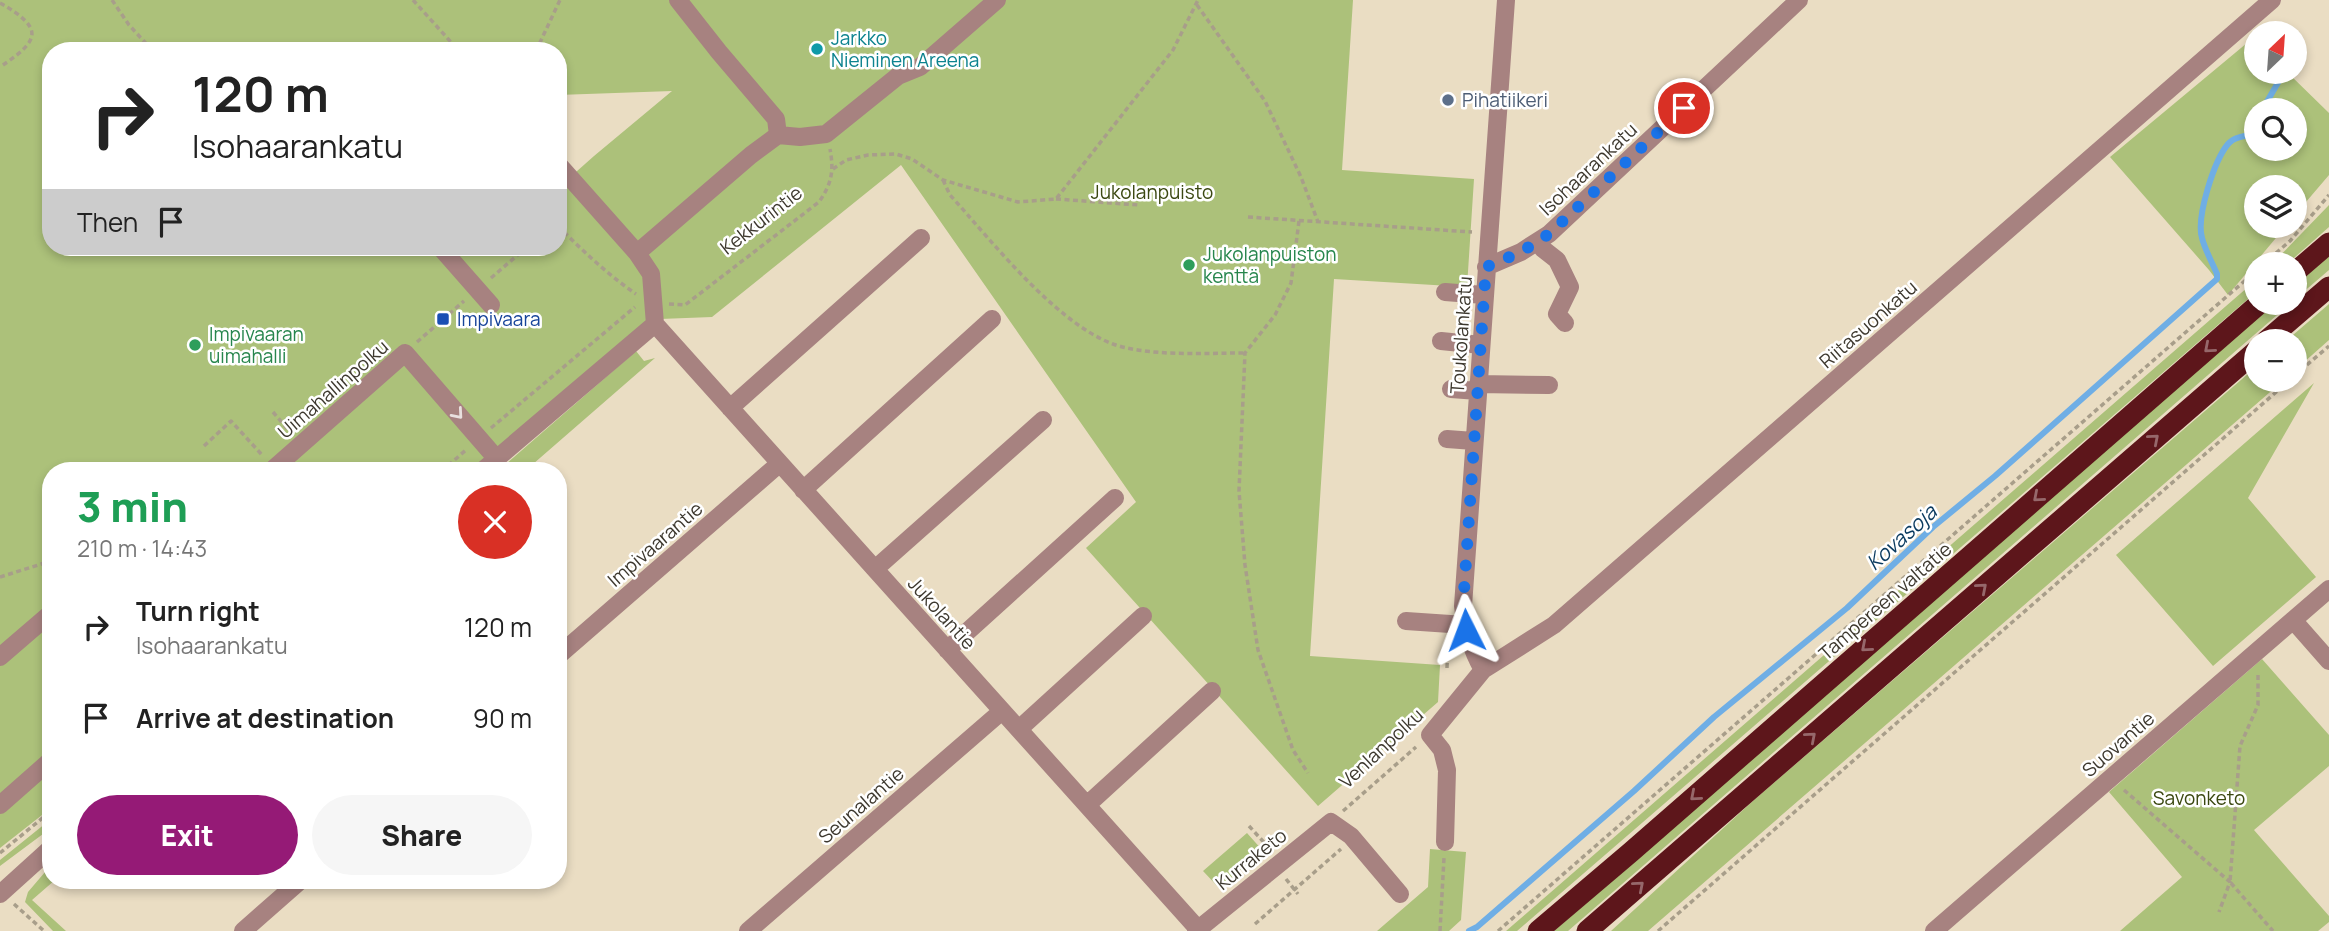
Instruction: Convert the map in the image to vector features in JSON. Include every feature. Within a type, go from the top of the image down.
[{"type":"highway","points":[[2307,262],[2329,243]]},
{"type":"highway","points":[[2280,329],[2329,287]]},
{"type":"highway","name":"Tampereen valtatie","points":[[1538,931],[1653,834],[2246,315]]},
{"type":"highway","points":[[1587,931],[2244,361]]},
{"type":"street","points":[[678,0],[776,118],[778,135]]},
{"type":"street","points":[[637,253],[778,135],[800,137],[826,134],[898,76],[920,67],[997,0]]},
{"type":"street","name":"Toukolankatu","points":[[1483,670],[1473,652],[1463,606],[1506,0]]},
{"type":"street","name":"Isohaarankatu","points":[[1486,267],[1521,252],[1549,234],[1800,0]]},
{"type":"street","name":"Riitasuonkatu","points":[[1483,670],[1554,625],[2272,0]]},
{"type":"street","points":[[492,462],[654,324],[651,274],[637,253],[567,174]]},
{"type":"street","points":[[730,408],[921,239]]},
{"type":"street","points":[[1537,242],[1557,260],[1570,287],[1557,314],[1565,323]]},
{"type":"street","points":[[448,256],[491,305]]},
{"type":"street","points":[[1445,292],[1485,295]]},
{"type":"street","points":[[803,489],[992,319]]},
{"type":"street","name":"Jukolantie","points":[[654,324],[1197,930]]},
{"type":"street","points":[[1441,341],[1481,345]]},
{"type":"street","name":"Uimahallinpolku","points":[[281,462],[405,353],[479,439]]},
{"type":"street","points":[[1451,389],[1549,385]]},
{"type":"street","points":[[875,569],[1044,419]]},
{"type":"street","points":[[479,439],[496,458]]},
{"type":"street","points":[[1447,439],[1474,441]]},
{"type":"street","name":"Impivaarantie","points":[[567,648],[779,464]]},
{"type":"street","points":[[947,650],[1115,498]]},
{"type":"street","name":"Suovantie","points":[[1934,931],[2329,589]]},
{"type":"street","points":[[1018,729],[1143,616]]},
{"type":"street","points":[[0,657],[42,621]]},
{"type":"street","points":[[1406,621],[1465,625]]},
{"type":"street","points":[[2292,621],[2329,661]]},
{"type":"street","name":"Venlanpolku","points":[[1430,735],[1483,670]]},
{"type":"street","points":[[1087,805],[1212,691]]},
{"type":"street","name":"Seunalantie","points":[[748,931],[1002,711]]},
{"type":"street","points":[[1430,735],[1442,750],[1447,770],[1445,842]]},
{"type":"street","points":[[0,805],[42,769]]},
{"type":"street","points":[[1331,822],[1353,839],[1400,894]]},
{"type":"street","name":"Kurraketo","points":[[1197,930],[1331,822]]},
{"type":"street","points":[[0,894],[42,856]]},
{"type":"street","points":[[243,931],[291,889]]},
{"type":"path","points":[[112,0],[145,42]]},
{"type":"path","points":[[413,0],[450,42]]},
{"type":"path","points":[[540,42],[560,0]]},
{"type":"path","points":[[1056,199],[1173,50],[1198,2],[1265,101],[1301,177],[1318,222]]},
{"type":"path","points":[[0,3],[13,10],[31,27],[32,34],[25,50],[0,67]]},
{"type":"path","points":[[826,134],[833,169],[846,160],[868,155],[896,155],[912,159],[943,180],[1018,202],[1056,199],[1139,205]]},
{"type":"path","name":"Kekkurintie","points":[[653,300],[685,305],[819,202],[826,192],[833,169]]},
{"type":"path","points":[[943,180],[950,195],[1036,289],[1080,328],[1100,340],[1125,348],[1154,352],[1245,353]]},
{"type":"path","points":[[2277,252],[2290,241],[2329,195]]},
{"type":"path","points":[[1248,217],[1489,232]]},
{"type":"path","points":[[1299,221],[1291,283],[1275,316],[1245,353],[1239,491],[1245,565],[1258,649],[1293,750],[1308,773]]},
{"type":"path","points":[[567,235],[614,279],[653,300]]},
{"type":"path","points":[[1499,931],[2244,281]]},
{"type":"path","points":[[452,462],[637,305],[653,300]]},
{"type":"path","points":[[2307,365],[2329,346]]},
{"type":"path","points":[[1658,931],[2276,392]]},
{"type":"path","points":[[273,412],[302,444]]},
{"type":"path","points":[[204,446],[231,421],[265,462]]},
{"type":"path","points":[[0,577],[42,564]]},
{"type":"path","points":[[2219,912],[2230,882],[2240,746],[2258,705],[2256,652]]},
{"type":"path","name":"Venlanpolku","points":[[1331,822],[1430,735]]},
{"type":"path","points":[[2111,778],[2230,882],[2273,931]]},
{"type":"path","points":[[0,853],[42,818]]},
{"type":"path","points":[[1249,826],[1282,862]]},
{"type":"path","points":[[1255,924],[1353,839]]},
{"type":"path","points":[[1440,931],[1445,842]]},
{"type":"path","points":[[23,912],[44,931]]},
{"type":"green space","name":"Jukolanpuisto","points":[[0,0],[1353,0],[1342,170],[1474,179],[1467,287],[1334,279],[1310,656],[1440,665],[1438,702],[1318,806],[1086,548],[1136,502],[901,165],[712,317],[660,319],[481,462],[42,462],[42,815],[0,848]]},
{"type":"green space","points":[[2244,45],[2244,84],[2299,84],[2329,113],[2329,175],[2307,201],[2307,175],[2244,175],[2244,238],[2276,238],[2264,252],[2244,252],[2244,276],[2228,295],[2110,157]]},
{"type":"green space","points":[[2329,205],[2329,227],[2301,252],[2284,252],[2297,238],[2307,238],[2307,228]]},
{"type":"green space","points":[[2329,256],[2329,270],[2307,289],[2307,275]]},
{"type":"green space","points":[[2244,290],[2244,302],[1517,931],[1506,931]]},
{"type":"green space","points":[[2329,304],[2329,340],[2307,359],[2307,329],[2300,329]]},
{"type":"green space","points":[[2261,315],[2277,315],[2261,329],[2245,329]]},
{"type":"green space","points":[[2244,330],[2244,344],[1568,931],[1554,931]]},
{"type":"green space","points":[[636,351],[644,361],[655,358],[535,462],[508,462]]},
{"type":"green space","points":[[2244,377],[2244,392],[2270,392],[1648,931],[1611,931],[1754,800]]},
{"type":"green space","points":[[2314,383],[2248,498],[2316,577],[2213,666],[2116,555],[2304,392],[2307,392]]},
{"type":"green space","name":"Savonketo","points":[[2262,659],[2329,735],[2329,766],[2254,830],[2329,916],[2329,922],[2318,931],[2120,931],[2182,877],[2109,792]]},
{"type":"green space","points":[[42,826],[42,835],[0,866],[0,860]]},
{"type":"green space","points":[[1247,833],[1263,851],[1219,888],[1203,871]]},
{"type":"green space","points":[[1430,849],[1466,852],[1461,920],[1449,931],[1377,931],[1428,887]]},
{"type":"green space","points":[[42,876],[42,889],[45,889],[32,900],[66,931],[53,931],[25,902],[28,892]]},
{"type":"waterway","name":"Kovasoja","points":[[2269,98],[2277,84]]},
{"type":"waterway","name":"Kovasoja","points":[[1469,931],[1477,927],[1634,791],[1714,717],[1847,608],[1933,527],[1995,476],[2217,279],[2202,238],[2204,204],[2223,152],[2230,142],[2244,136]]},
{"type":"place","name":"Jarkko Nieminen Areena","points":[[817,49]]},
{"type":"place","name":"Pihatiikeri","points":[[1448,100]]},
{"type":"place","name":"Jukolanpuiston kenttä","points":[[1189,265]]},
{"type":"place","name":"Impivaara","points":[[443,319]]},
{"type":"place","name":"Impivaaran uimahalli","points":[[195,345]]},
{"type":"route","points":[[1466,630],[1463,606],[1486,267],[1521,252],[1549,234],[1684,108]]}]
